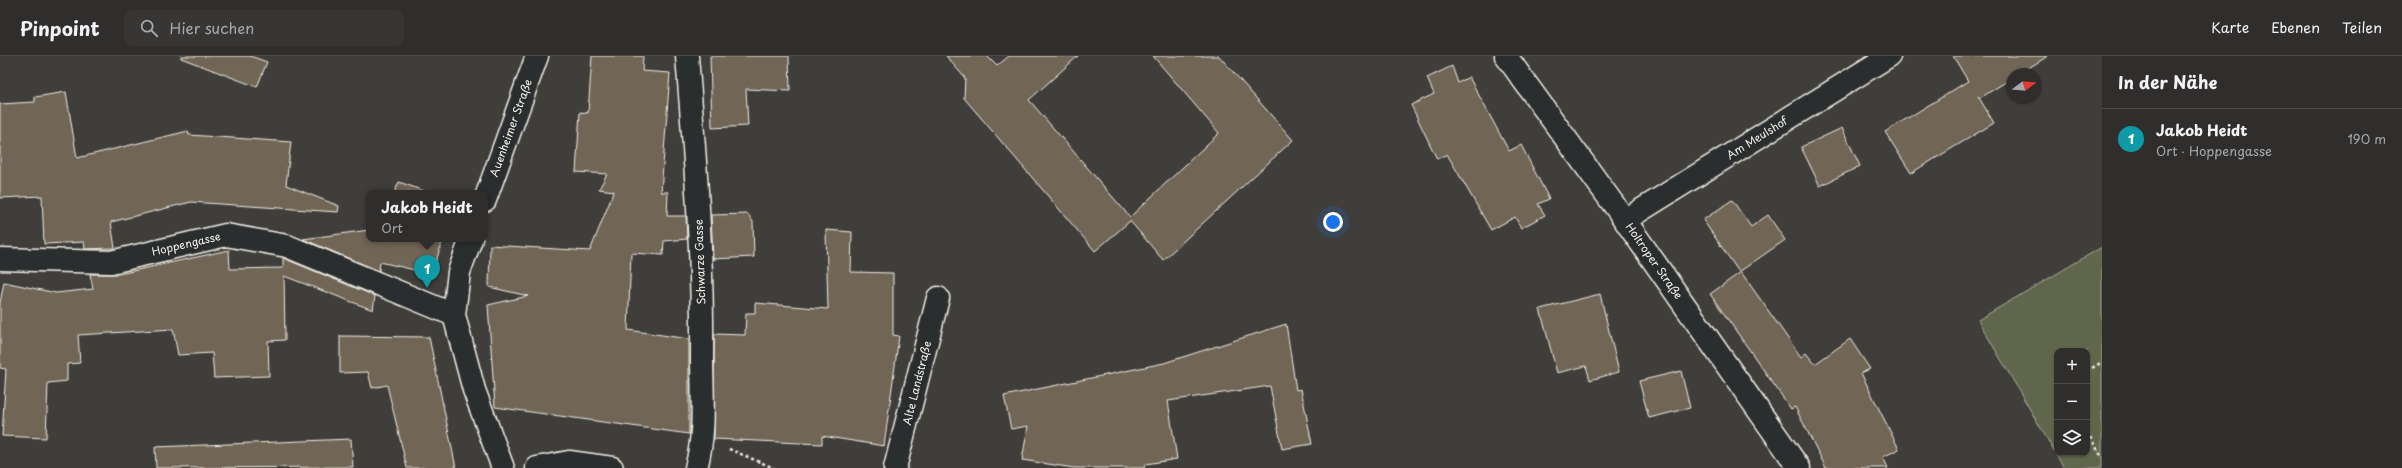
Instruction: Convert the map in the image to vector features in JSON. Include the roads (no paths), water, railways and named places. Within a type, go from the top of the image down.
[{"type":"street","name":"Auenheimer Straße","points":[[488,192],[537,56]]},
{"type":"street","name":"Schwarze Gasse","points":[[686,56],[696,171],[702,310],[702,446],[696,468]]},
{"type":"street","name":"Holtroper Straße","points":[[1506,56],[1625,220],[1799,468]]},
{"type":"street","name":"Am Meulshof","points":[[1625,220],[1889,56]]},
{"type":"street","name":"Hoppengasse","points":[[0,259],[111,262],[226,235],[287,246],[454,315]]},
{"type":"street","points":[[470,242],[459,272],[454,315],[474,390],[504,468]]},
{"type":"street","name":"Alte Landstraße","points":[[895,468],[938,298]]},
{"type":"street","points":[[537,468],[569,462],[612,468]]},
{"type":"place","name":"Jakob Heidt","points":[[427,288]]}]
